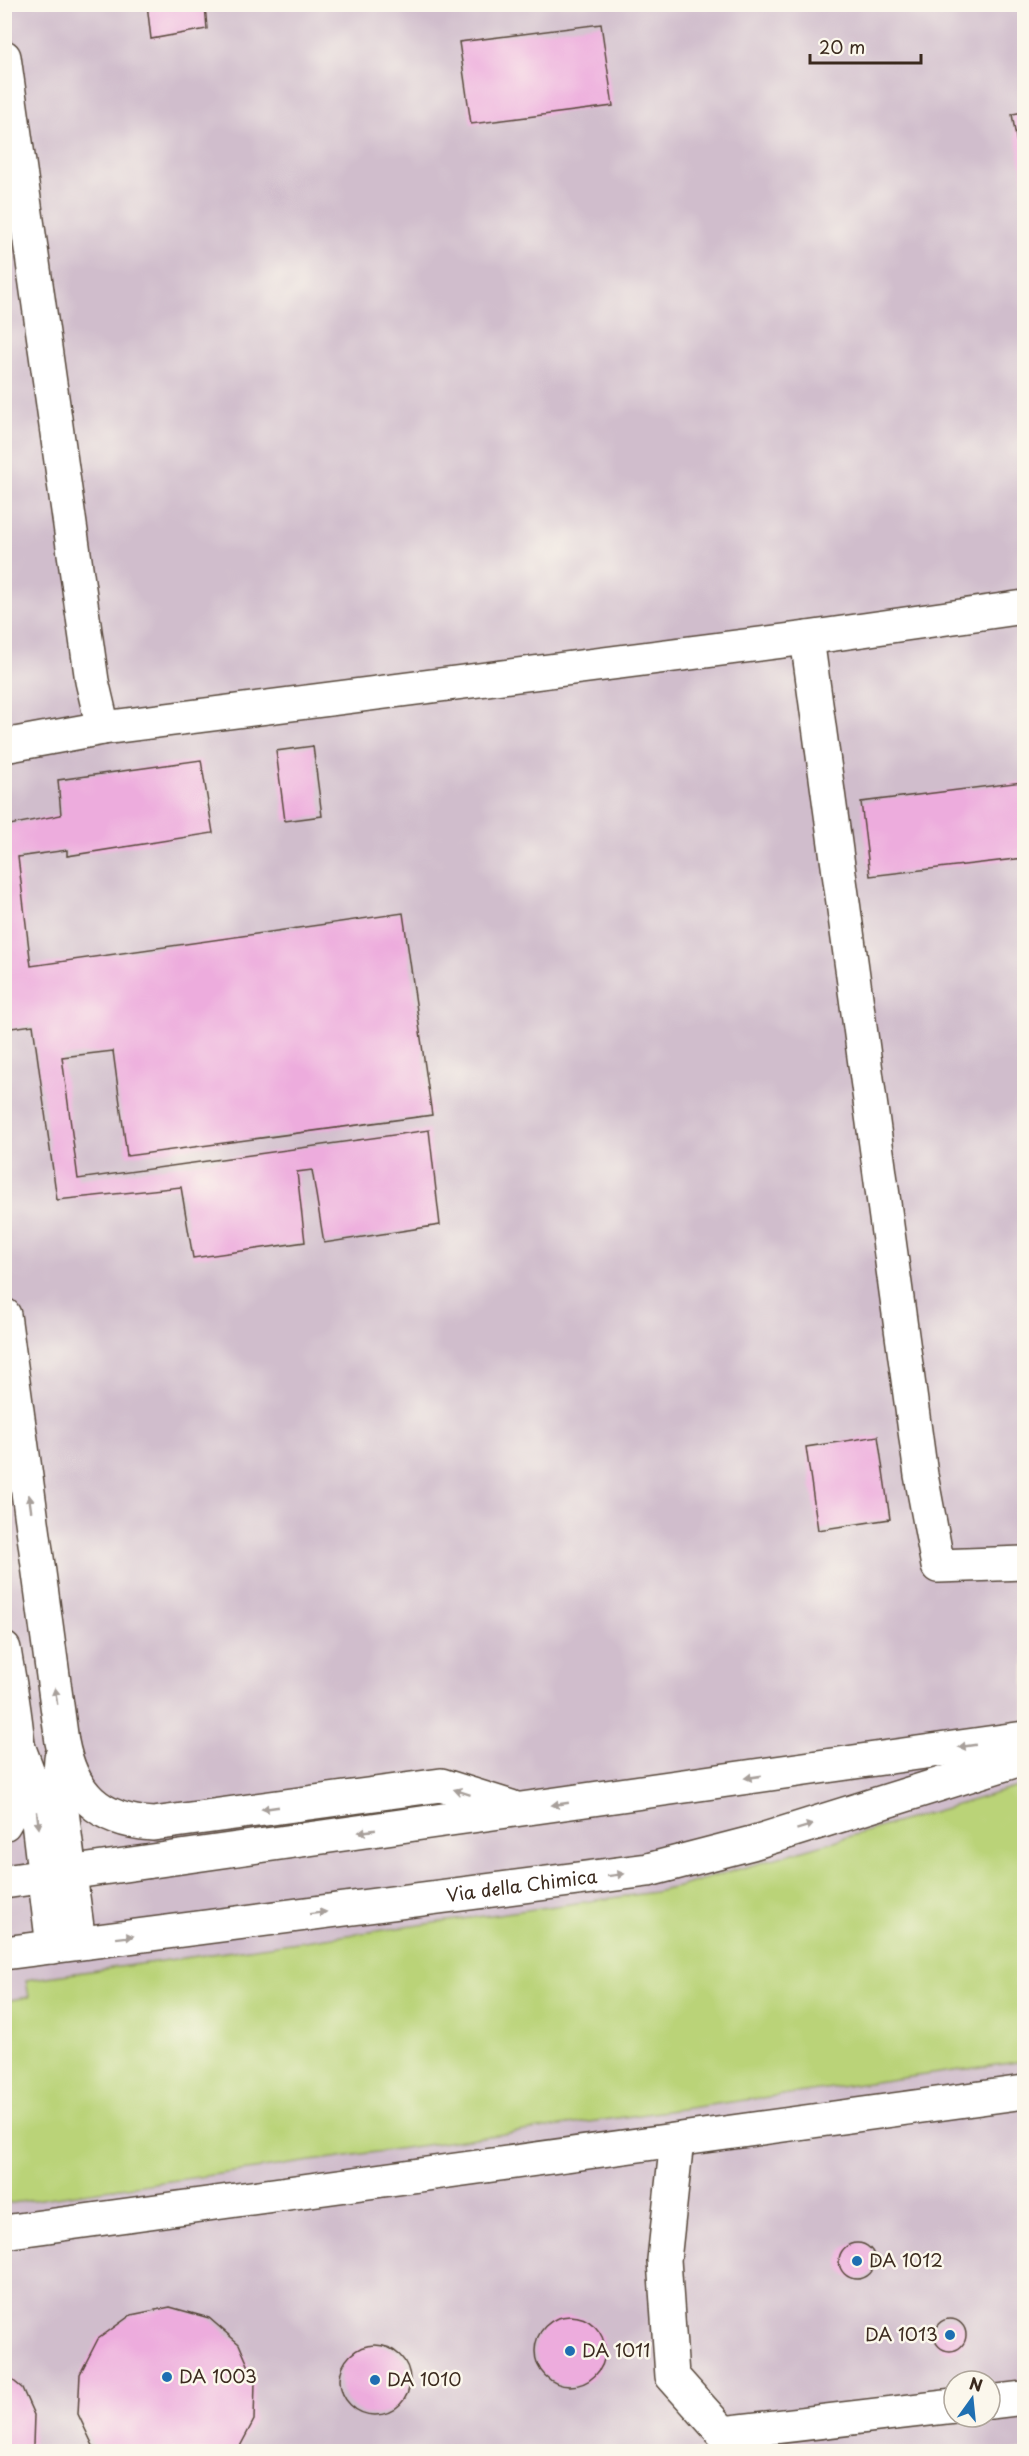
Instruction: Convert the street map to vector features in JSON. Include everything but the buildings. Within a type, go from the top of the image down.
[{"type":"lane","points":[[4,57],[92,681],[104,728]]},
{"type":"lane","points":[[4,746],[104,728],[807,638],[1024,607]]},
{"type":"lane","points":[[807,638],[921,1475],[938,1566],[1024,1563]]},
{"type":"lane","points":[[4,1315],[62,1742],[66,1762],[74,1782],[91,1801],[110,1814],[130,1823],[153,1824],[441,1785],[518,1810]]},
{"type":"lane","points":[[4,1649],[17,1743],[16,1795],[10,1815],[4,1824]]},
{"type":"lane","points":[[4,1882],[1024,1738]]},
{"type":"lane","points":[[57,1875],[62,1742]]},
{"type":"lane","points":[[17,1743],[34,1788],[57,1875],[66,1945]]},
{"type":"lane","name":"Via della Chimica","points":[[4,1953],[648,1870],[752,1843],[1024,1758]]},
{"type":"lane","points":[[4,2232],[1024,2092]]},
{"type":"lane","points":[[677,2140],[664,2260],[672,2376],[723,2433],[942,2407]]},
{"type":"lane","points":[[1002,2401],[1024,2398]]},
{"type":"shaded area","points":[[5,5],[1024,5],[1024,2451],[5,2452]]},
{"type":"green space","points":[[1024,1785],[1024,2061],[5,2204],[5,2001],[29,1997],[26,1980],[655,1892]]},
{"type":"place","name":"DA 1012","points":[[857,2261]]},
{"type":"place","name":"DA 1013","points":[[950,2335]]},
{"type":"place","name":"DA 1011","points":[[570,2351]]},
{"type":"place","name":"DA 1003","points":[[167,2377]]},
{"type":"place","name":"DA 1010","points":[[375,2380]]}]
